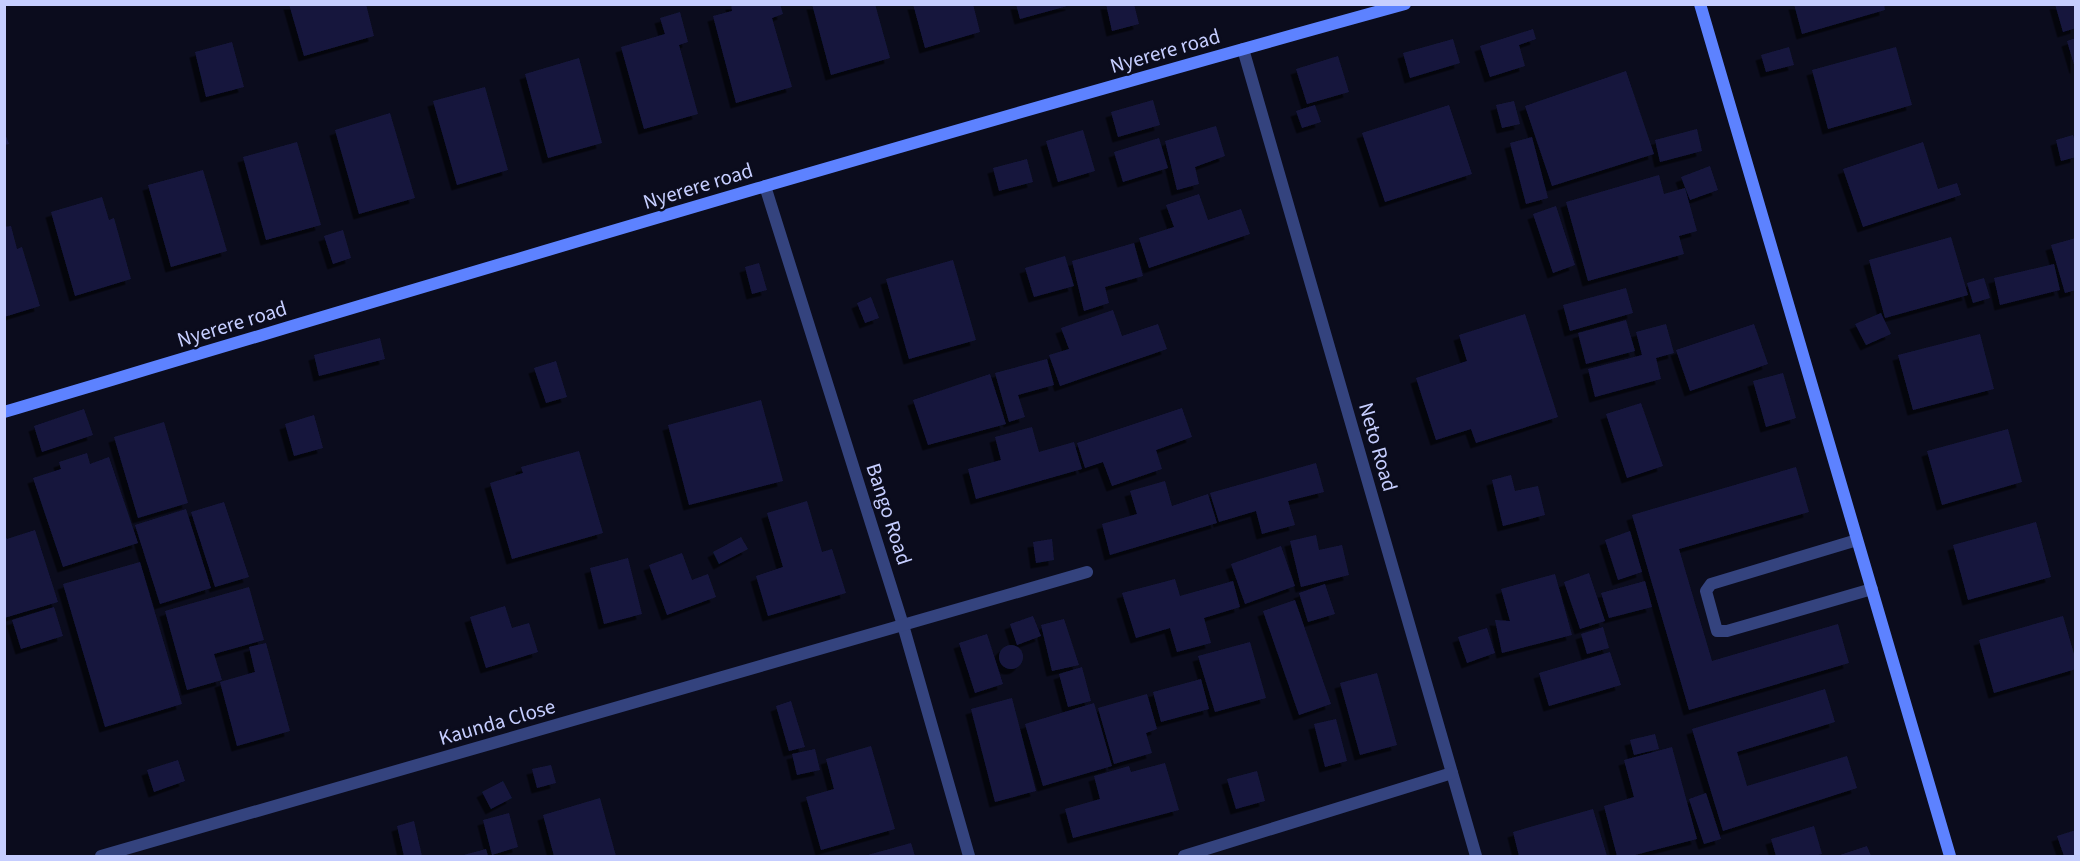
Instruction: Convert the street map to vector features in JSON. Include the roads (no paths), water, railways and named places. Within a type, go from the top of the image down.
[{"type":"street","name":"Nyerere road","points":[[4,412],[765,186],[1405,4]]},
{"type":"street","points":[[1700,4],[1950,856]]},
{"type":"street","name":"Neto Road","points":[[1243,49],[1476,856]]},
{"type":"street","name":"Bango Road","points":[[765,186],[903,625],[969,856]]},
{"type":"street","points":[[1857,540],[1711,584],[1706,591],[1708,603],[1717,631],[1727,631],[1872,589]]},
{"type":"street","name":"Kaunda Close","points":[[101,856],[1087,572]]},
{"type":"street","points":[[1184,856],[1452,773]]}]
